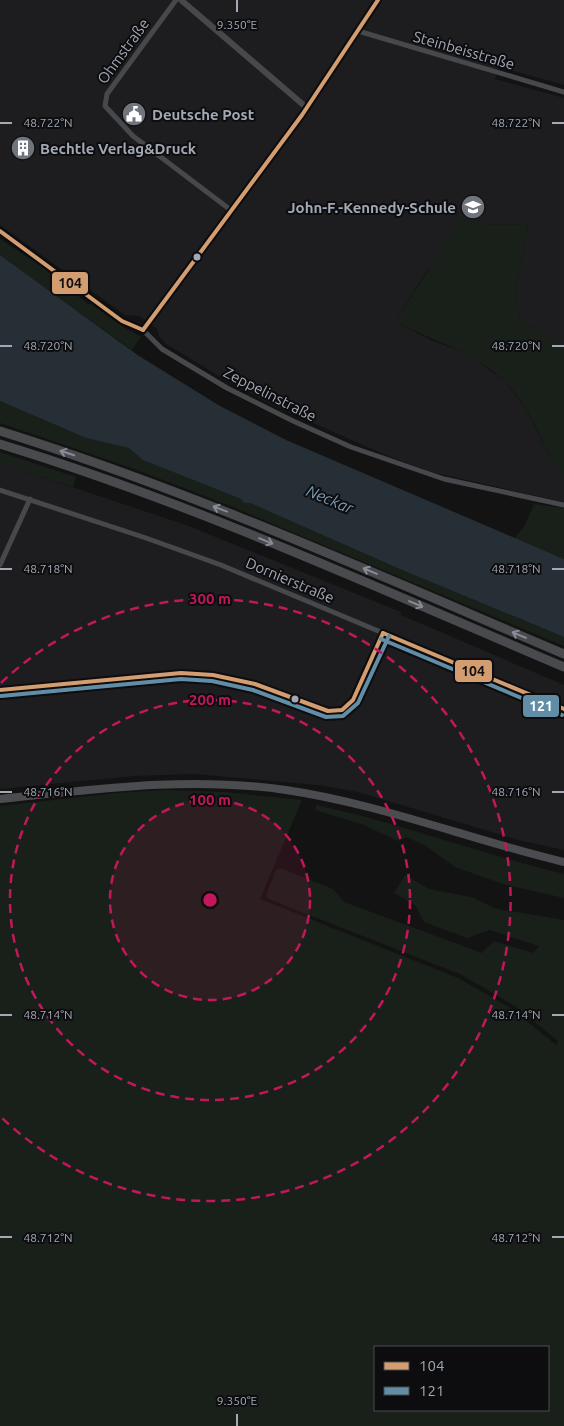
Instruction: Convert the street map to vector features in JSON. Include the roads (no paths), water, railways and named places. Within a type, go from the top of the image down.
[{"type":"highway","points":[[0,431],[127,474],[239,517],[564,654]]},
{"type":"highway","points":[[0,444],[123,485],[236,528],[564,667]]},
{"type":"main road","points":[[0,798],[142,784],[212,783],[261,787],[350,802],[564,862]]},
{"type":"street","name":"Ohmstraße","points":[[176,0],[107,94],[104,106],[133,136],[232,211]]},
{"type":"street","points":[[181,0],[307,108]]},
{"type":"street","points":[[143,330],[307,108],[378,0]]},
{"type":"street","name":"Steinbeisstraße","points":[[358,31],[564,92]]},
{"type":"street","name":"Zeppelinstraße","points":[[0,231],[122,321],[143,330],[162,349],[227,388],[293,421],[351,447],[444,479],[564,505]]},
{"type":"street","name":"Dornierstraße","points":[[0,490],[202,557],[564,709]]},
{"type":"street","points":[[0,565],[30,499]]},
{"type":"street","points":[[0,690],[164,673],[202,674],[255,684],[322,710],[338,712],[345,709],[353,700],[383,633]]},
{"type":"water","name":"Neckar","points":[[0,255],[139,356],[220,406],[286,440],[564,559],[564,637],[402,570],[250,503],[244,503],[241,499],[143,460],[129,448],[86,438],[0,401]]},
{"type":"place","name":"Deutsche Post","points":[[134,114]]},
{"type":"place","name":"Bechtle Verlag&Druck","points":[[23,148]]},
{"type":"place","name":"John-F.-Kennedy-Schule","points":[[473,207]]}]
